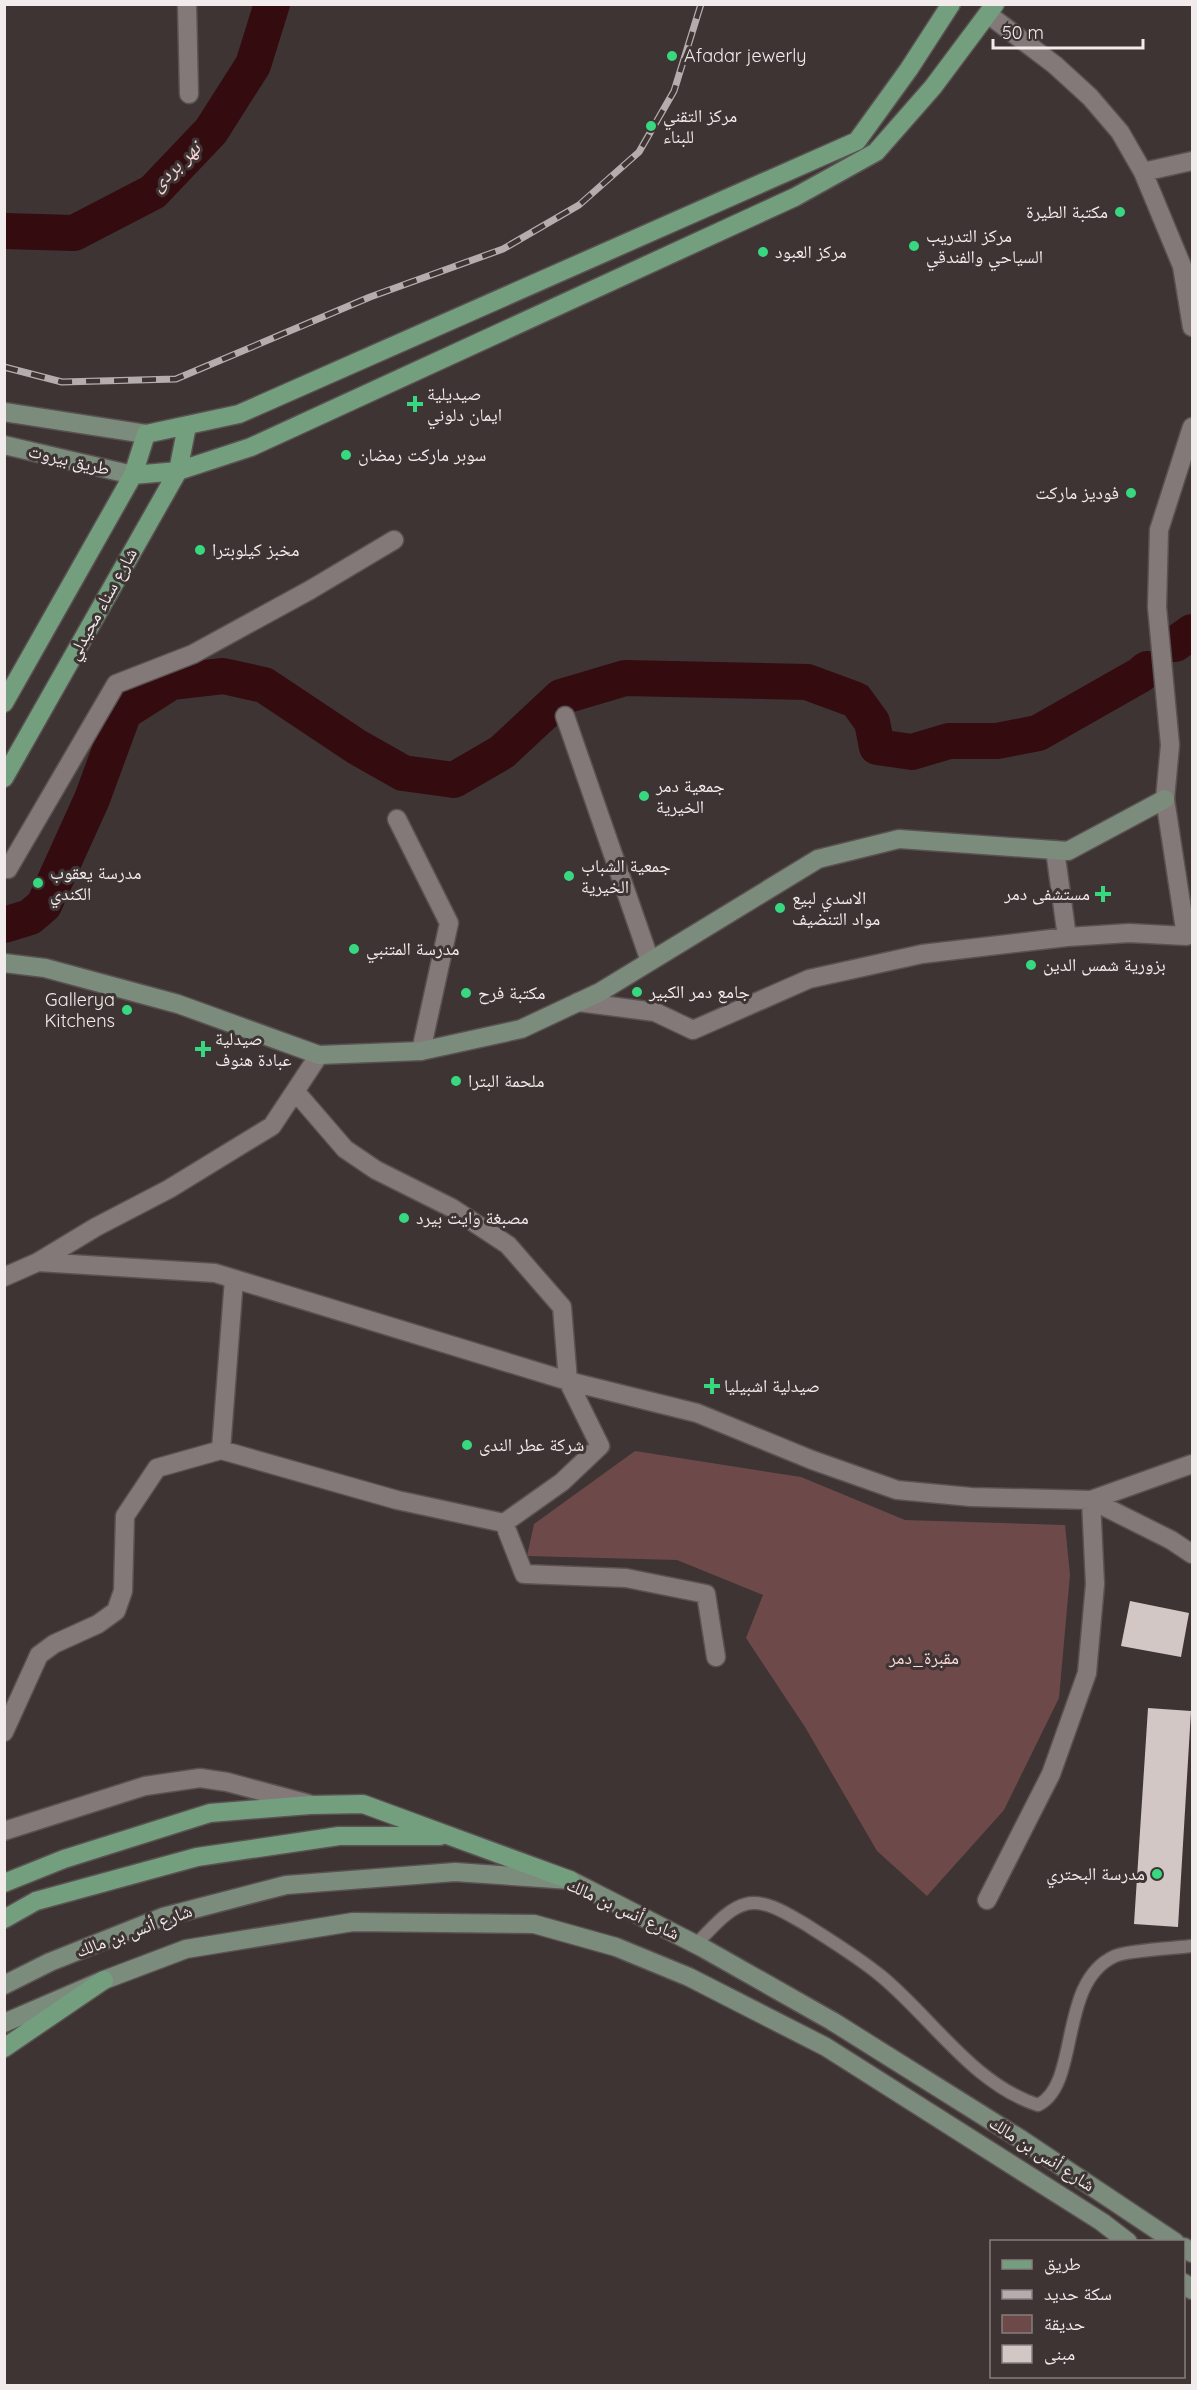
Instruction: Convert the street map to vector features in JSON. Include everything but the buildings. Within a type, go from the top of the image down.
[{"type":"main road","points":[[4,412],[146,434],[249,410],[857,141],[909,69],[951,4]]},
{"type":"main road","points":[[133,475],[178,471],[251,447],[795,197],[876,152],[901,125],[992,10]]},
{"type":"main road","name":"شارع سناء محيدلي","points":[[4,778],[178,471],[187,426]]},
{"type":"main road","points":[[4,703],[133,475],[146,434]]},
{"type":"main road","name":"طريق بيروت","points":[[4,446],[133,475]]},
{"type":"main road","points":[[4,963],[45,968],[178,1004],[319,1055],[421,1051],[521,1029],[600,992],[818,859],[899,839],[1068,851],[1165,798]]},
{"type":"main road","points":[[4,1883],[64,1858],[210,1813],[310,1805],[363,1804],[570,1880]]},
{"type":"main road","points":[[4,1919],[36,1901],[197,1857],[339,1836],[453,1836]]},
{"type":"main road","name":"شارع أنس بن مالك","points":[[4,1985],[50,1962],[163,1917],[286,1885],[455,1872],[570,1880],[700,1946],[842,2027],[1022,2140],[1173,2240]]},
{"type":"main road","name":"شارع أنس بن مالك","points":[[4,2023],[104,1980],[186,1949],[353,1922],[534,1924],[616,1947],[689,1977],[826,2047],[1127,2240]]},
{"type":"main road","points":[[689,1977],[700,1946]]},
{"type":"main road","points":[[4,2048],[104,1980]]},
{"type":"street","points":[[187,4],[189,94]]},
{"type":"street","points":[[992,10],[1090,97],[1120,132],[1143,172],[1182,266],[1192,327]]},
{"type":"street","points":[[1143,172],[1192,161]]},
{"type":"street","points":[[578,1002],[655,1012],[693,1030],[809,979],[922,954],[1068,937],[1129,933],[1189,935],[1165,798],[1170,745],[1157,607],[1159,530],[1192,427]]},
{"type":"street","points":[[4,869],[8,869],[116,684],[194,654],[310,590],[394,540]]},
{"type":"street","points":[[565,716],[650,962]]},
{"type":"street","points":[[397,819],[449,923],[421,1051]]},
{"type":"street","points":[[1055,850],[1068,937]]},
{"type":"street","points":[[4,1277],[38,1262],[87,1232],[169,1189],[272,1126],[319,1055]]},
{"type":"street","points":[[4,1732],[39,1655],[54,1644],[98,1624],[116,1611],[123,1592],[124,1516],[157,1468],[220,1450],[397,1500],[504,1523],[562,1482],[600,1446],[568,1381],[562,1307],[508,1245],[452,1209],[376,1170],[345,1149],[295,1091]]},
{"type":"street","points":[[38,1262],[215,1273],[568,1381],[697,1413],[812,1460],[897,1490],[971,1497],[1091,1500],[1192,1464]]},
{"type":"street","points":[[220,1450],[234,1279]]},
{"type":"street","points":[[1091,1500],[1171,1540],[1192,1554]]},
{"type":"street","points":[[987,1900],[1051,1774],[1087,1673],[1095,1584],[1091,1500]]},
{"type":"street","points":[[504,1523],[524,1574],[626,1578],[706,1594],[717,1657]]},
{"type":"street","points":[[4,1831],[145,1786],[200,1778],[227,1782],[310,1805]]},
{"type":"lane","points":[[700,1946],[726,1915],[747,1904],[776,1907],[819,1932],[880,1975],[985,2076],[1013,2096],[1038,2105],[1047,2101],[1061,2074],[1070,2029],[1083,1989],[1098,1968],[1116,1955],[1192,1946]]},
{"type":"green space","name":"مقبرة_دمر","points":[[635,1451],[801,1477],[905,1520],[1065,1525],[1070,1575],[1059,1698],[1004,1810],[927,1896],[877,1851],[805,1727],[746,1638],[763,1595],[677,1560],[527,1556],[534,1524]]},
{"type":"waterway","name":"نهر بردى","points":[[4,231],[74,233],[153,192],[211,131],[253,65],[272,4]]},
{"type":"waterway","points":[[1175,644],[1192,632]]},
{"type":"waterway","points":[[4,925],[30,917],[44,905],[92,799],[124,712],[171,682],[223,676],[264,685],[357,747],[403,773],[454,780],[502,752],[561,697],[625,678],[807,682],[856,700],[872,722],[877,747],[912,752],[949,741],[997,741],[1038,733],[1147,669]]},
{"type":"railway","points":[[4,367],[62,382],[176,379],[370,297],[503,249],[579,205],[639,152],[674,91],[701,4]]},
{"type":"place","name":"Afadar jewerly","points":[[672,56]]},
{"type":"place","name":"مركز التقني للبناء","points":[[651,126]]},
{"type":"place","name":"مكتبة الطيرة","points":[[1120,212]]},
{"type":"place","name":"مركز التدريب السياحي والفندقي","points":[[914,246]]},
{"type":"place","name":"مركز العبود","points":[[763,252]]},
{"type":"place","name":"صيديلية ايمان دلوني","points":[[415,404]]},
{"type":"place","name":"سوبر ماركت رمضان","points":[[346,455]]},
{"type":"place","name":"فوديز ماركت","points":[[1131,493]]},
{"type":"place","name":"مخبز كيلوبترا","points":[[200,550]]},
{"type":"place","name":"جمعية دمر الخيرية","points":[[644,796]]},
{"type":"place","name":"جمعية الشباب الخيرية","points":[[569,876]]},
{"type":"place","name":"مدرسة يعقوب الكندي","points":[[38,883]]},
{"type":"place","name":"مستشفى دمر","points":[[1103,894]]},
{"type":"place","name":"الاسدي لبيع مواد التنضيف","points":[[780,908]]},
{"type":"place","name":"مدرسة المتنبي","points":[[354,949]]},
{"type":"place","name":"بزورية شمس الدين","points":[[1031,965]]},
{"type":"place","name":"جامع دمر الكبير","points":[[637,992]]},
{"type":"place","name":"مكتبة فرح","points":[[466,993]]},
{"type":"place","name":"Gallerya Kitchens","points":[[127,1010]]},
{"type":"place","name":"صيدلية عبادة هنوف","points":[[203,1049]]},
{"type":"place","name":"ملحمة البترا","points":[[456,1081]]},
{"type":"place","name":"مصبغة وايت بيرد","points":[[404,1218]]},
{"type":"place","name":"صيدلية اشبيليا","points":[[712,1386]]},
{"type":"place","name":"شركة عطر الندى","points":[[467,1445]]},
{"type":"place","name":"مدرسة البحتري","points":[[1157,1874]]}]
